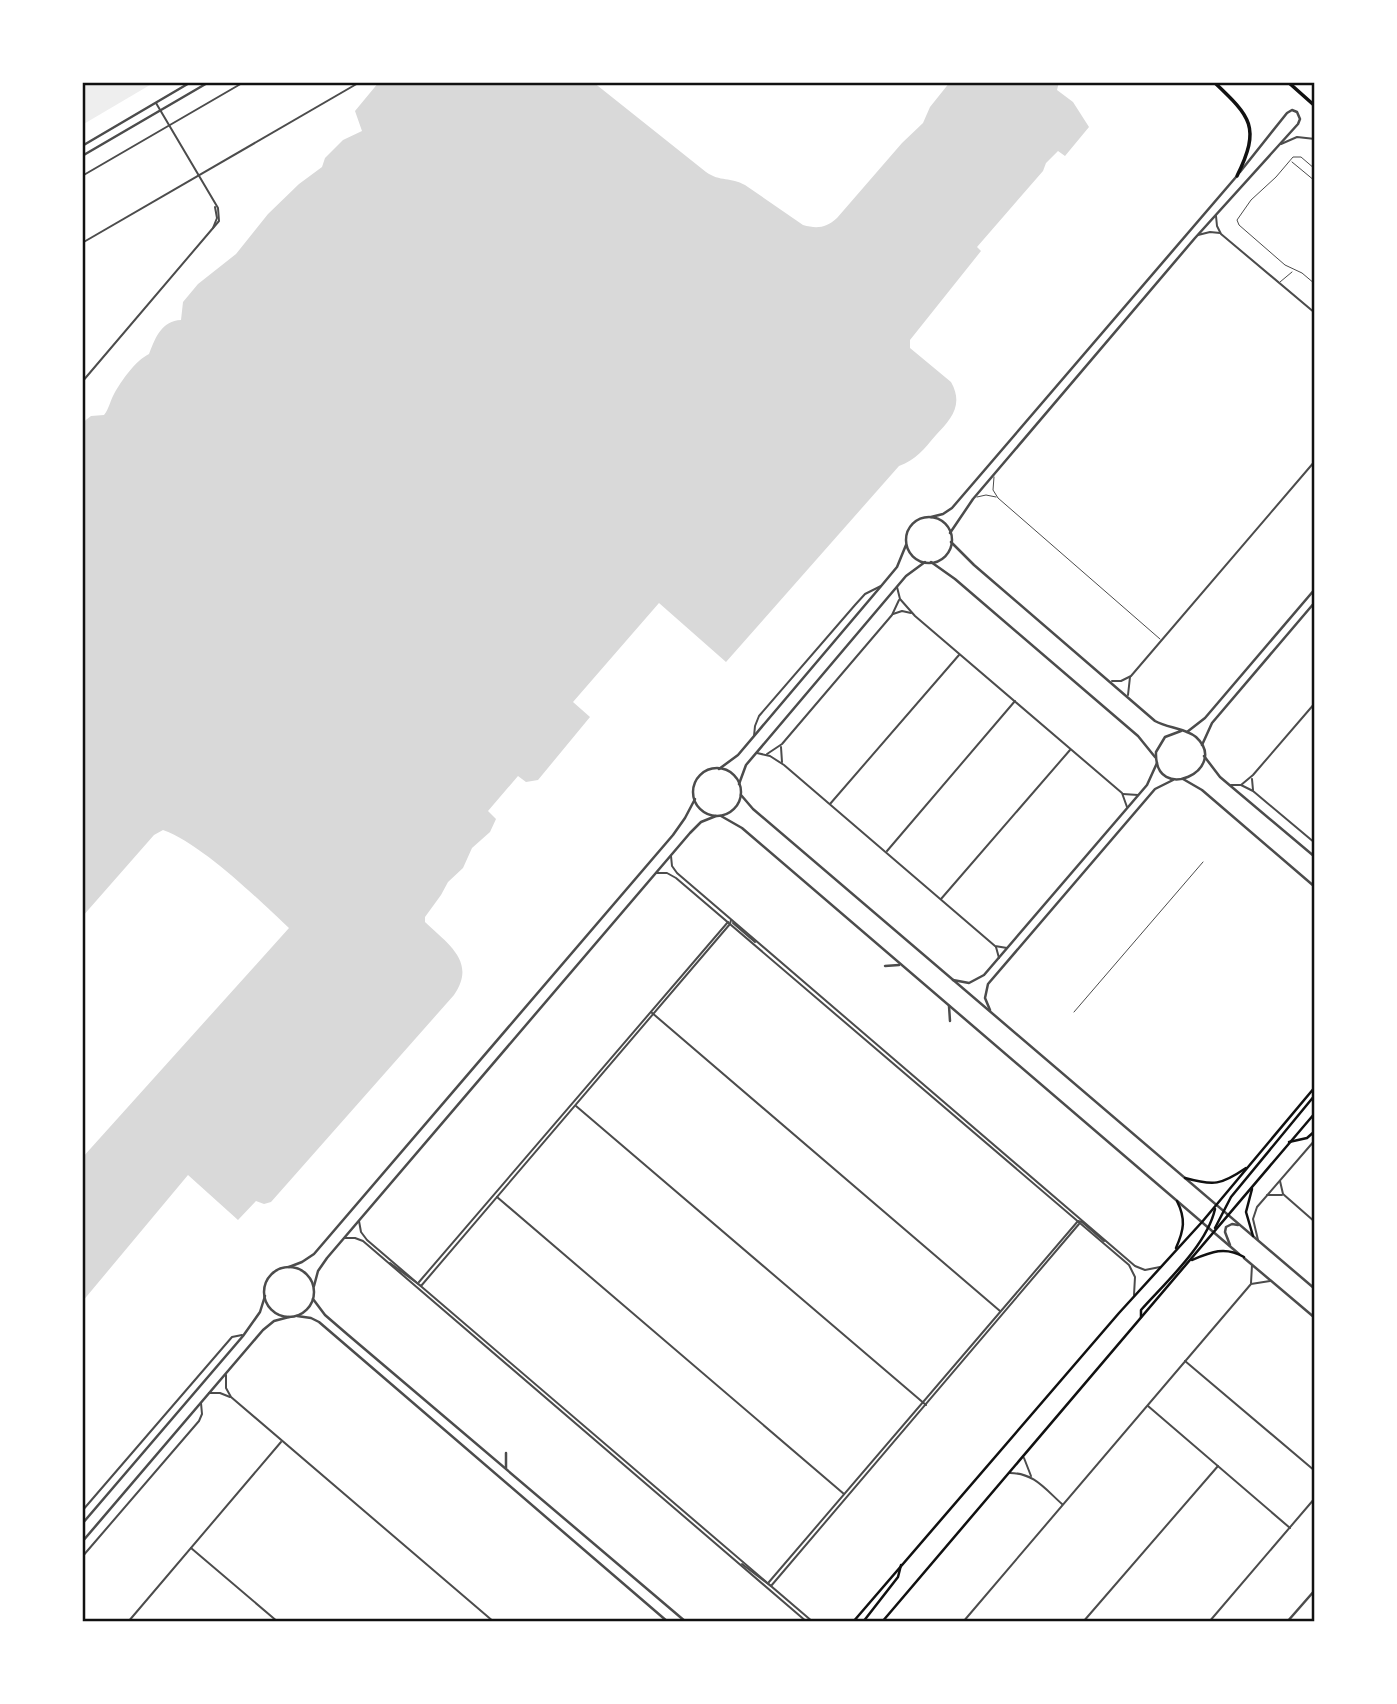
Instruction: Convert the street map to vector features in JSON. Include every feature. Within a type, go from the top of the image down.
[{"type":"highway","points":[[1214,82],[1236,103],[1251,131],[1246,158],[1237,176]]},
{"type":"highway","points":[[1288,82],[1315,106]]},
{"type":"main road","points":[[853,1622],[1133,1297],[1202,1222],[1315,1087]]},
{"type":"main road","points":[[1213,1231],[1223,1210],[1315,1096]]},
{"type":"main road","points":[[882,1622],[1315,1113]]},
{"type":"main road","points":[[1289,1142],[1307,1138],[1315,1131]]},
{"type":"main road","points":[[1185,1178],[1212,1184],[1221,1183],[1249,1166]]},
{"type":"main road","points":[[1253,1185],[1246,1212],[1253,1236]]},
{"type":"main road","points":[[1174,1252],[1184,1224],[1177,1202]]},
{"type":"main road","points":[[1141,1317],[1142,1310],[1198,1244],[1216,1205]]},
{"type":"main road","points":[[1188,1261],[1223,1250],[1244,1257]]},
{"type":"main road","points":[[863,1622],[898,1577],[901,1564]]},
{"type":"street","points":[[82,146],[191,82]]},
{"type":"street","points":[[82,156],[209,82]]},
{"type":"street","points":[[82,176],[244,82]]},
{"type":"street","points":[[346,82],[350,88]]},
{"type":"street","points":[[82,243],[360,82]]},
{"type":"street","points":[[82,383],[213,229],[217,218],[215,204],[156,103]]},
{"type":"street","points":[[719,769],[738,755],[754,737],[897,567],[906,545],[909,527],[919,519],[943,514],[952,508],[1237,176],[1287,113],[1296,111],[1300,115],[1299,122],[1195,238],[973,499],[950,533]]},
{"type":"street","points":[[1271,151],[1293,138],[1315,139]]},
{"type":"street","points":[[1217,213],[1216,222],[1221,234],[1315,313]]},
{"type":"street","points":[[1195,238],[1205,232],[1221,234]]},
{"type":"street","points":[[1128,698],[1127,687],[1131,676],[1315,461]]},
{"type":"street","points":[[906,545],[913,557],[925,562],[932,562],[947,553],[951,542],[950,533],[943,522],[931,517]]},
{"type":"street","points":[[951,542],[974,565],[1155,721],[1195,737],[1202,745],[1204,755],[1214,771],[1315,857]]},
{"type":"street","points":[[297,1316],[306,1310],[313,1299],[321,1266],[344,1238],[697,825],[736,806],[741,795],[740,784],[746,765],[911,571],[925,562]]},
{"type":"street","points":[[932,562],[1138,736],[1156,758]]},
{"type":"street","points":[[754,737],[759,716],[860,599],[882,585]]},
{"type":"street","points":[[897,587],[900,599],[915,616],[1122,793],[1127,808]]},
{"type":"street","points":[[1187,732],[1205,718],[1315,589]]},
{"type":"street","points":[[766,755],[782,744],[892,615],[900,599]]},
{"type":"street","points":[[1202,745],[1212,723],[1315,602]]},
{"type":"street","points":[[892,615],[902,611],[915,616]]},
{"type":"street","points":[[831,804],[960,654]]},
{"type":"street","points":[[1109,681],[1121,681],[1131,676]]},
{"type":"street","points":[[886,852],[1015,701]]},
{"type":"street","points":[[1241,785],[1253,775],[1315,703]]},
{"type":"street","points":[[1176,779],[1162,772],[1156,758],[1160,741],[1170,733],[1181,731]]},
{"type":"street","points":[[782,744],[779,755],[784,765]]},
{"type":"street","points":[[941,899],[1070,749]]},
{"type":"street","points":[[757,753],[784,765],[831,804],[995,946],[999,958]]},
{"type":"street","points":[[992,1013],[986,1002],[985,991],[997,974],[1155,789],[1163,783],[1183,779],[1198,771],[1204,755]]},
{"type":"street","points":[[952,979],[969,983],[976,981],[990,968],[1139,795],[1149,782],[1157,763]]},
{"type":"street","points":[[740,784],[732,773],[719,769],[707,771],[698,778],[694,789],[695,799],[701,809],[742,828],[1315,1318]]},
{"type":"street","points":[[1253,775],[1253,791]]},
{"type":"street","points":[[1183,779],[1206,794],[1315,887]]},
{"type":"street","points":[[1229,785],[1241,785],[1253,791],[1315,843]]},
{"type":"street","points":[[1122,793],[1139,795]]},
{"type":"street","points":[[741,795],[753,809],[1315,1289]]},
{"type":"street","points":[[82,1524],[243,1335],[260,1312],[269,1278],[275,1271],[302,1262],[314,1254],[673,835],[695,799]]},
{"type":"street","points":[[672,854],[672,866],[677,873],[730,922],[759,944],[1131,1268],[1136,1280],[1133,1297]]},
{"type":"street","points":[[655,874],[664,873],[674,877],[730,922],[1080,1221],[1140,1269],[1161,1267]]},
{"type":"street","points":[[419,1286],[730,922]]},
{"type":"street","points":[[995,946],[1008,947]]},
{"type":"street","points":[[885,965],[901,965]]},
{"type":"street","points":[[990,968],[991,975],[997,974]]},
{"type":"street","points":[[949,1006],[950,1021]]},
{"type":"street","points":[[652,1013],[1002,1313]]},
{"type":"street","points":[[574,1104],[924,1404]]},
{"type":"street","points":[[1259,1241],[1253,1223],[1254,1215],[1266,1196],[1315,1140]]},
{"type":"street","points":[[1280,1180],[1281,1191],[1315,1222]]},
{"type":"street","points":[[1266,1196],[1276,1194],[1286,1197]]},
{"type":"street","points":[[496,1195],[846,1495]]},
{"type":"street","points":[[359,1220],[365,1237],[419,1286],[746,1566],[807,1622]]},
{"type":"street","points":[[769,1586],[1080,1221]]},
{"type":"street","points":[[1230,1245],[1225,1232],[1227,1226],[1235,1224],[1244,1228]]},
{"type":"street","points":[[344,1238],[360,1239],[419,1286],[813,1622]]},
{"type":"street","points":[[963,1622],[1251,1284],[1252,1265]]},
{"type":"street","points":[[289,1267],[305,1272],[314,1286]]},
{"type":"street","points":[[1251,1284],[1270,1281]]},
{"type":"street","points":[[265,1296],[273,1311],[289,1317]]},
{"type":"street","points":[[313,1299],[325,1315],[686,1622]]},
{"type":"street","points":[[82,1542],[267,1327],[274,1321],[297,1316],[319,1322],[668,1622]]},
{"type":"street","points":[[82,1511],[232,1337],[243,1335]]},
{"type":"street","points":[[1185,1361],[1315,1471]]},
{"type":"street","points":[[226,1374],[226,1388],[231,1397],[494,1622]]},
{"type":"street","points":[[209,1393],[231,1397]]},
{"type":"street","points":[[82,1557],[199,1421],[202,1414],[201,1403]]},
{"type":"street","points":[[1147,1405],[1290,1528]]},
{"type":"street","points":[[128,1622],[282,1441]]},
{"type":"street","points":[[506,1453],[506,1468]]},
{"type":"street","points":[[1024,1457],[1031,1476]]},
{"type":"street","points":[[1083,1622],[1217,1466]]},
{"type":"street","points":[[1010,1473],[1031,1476],[1063,1504]]},
{"type":"street","points":[[1209,1622],[1315,1498]]},
{"type":"street","points":[[191,1548],[278,1622]]},
{"type":"street","points":[[1287,1622],[1315,1590]]},
{"type":"lane","points":[[1315,169],[1299,156],[1291,160],[1251,200],[1237,220],[1249,234],[1315,284]]},
{"type":"lane","points":[[1291,160],[1315,181]]},
{"type":"lane","points":[[1279,282],[1294,270]]},
{"type":"lane","points":[[997,471],[993,490],[998,498],[1161,640]]},
{"type":"lane","points":[[973,499],[986,495],[998,498]]},
{"type":"lane","points":[[1074,1012],[1203,862]]},
{"type":"shaded area","points":[[82,82],[155,82],[82,125]]},
{"type":"shaded area","points":[[379,82],[593,82],[706,172],[745,185],[803,225],[813,227],[825,226],[837,218],[902,143],[923,123],[930,107],[950,82],[1059,82],[1057,90],[1073,102],[1089,127],[1065,156],[1058,151],[1046,163],[1043,171],[977,247],[981,251],[910,340],[910,348],[951,382],[955,390],[954,411],[941,429],[910,461],[899,466],[726,662],[659,603],[573,702],[590,717],[538,780],[526,782],[518,776],[488,811],[496,819],[490,832],[472,848],[463,868],[448,882],[425,917],[425,922],[450,946],[461,963],[460,983],[454,995],[271,1202],[264,1204],[256,1201],[238,1220],[188,1175],[82,1302],[82,1158],[289,928],[212,860],[195,847],[163,830],[154,835],[82,917],[82,423],[91,416],[104,415],[121,383],[134,366],[149,354],[164,326],[181,320],[183,302],[198,284],[236,254],[268,214],[299,184],[322,167],[325,158],[343,140],[362,131],[355,111]]}]
